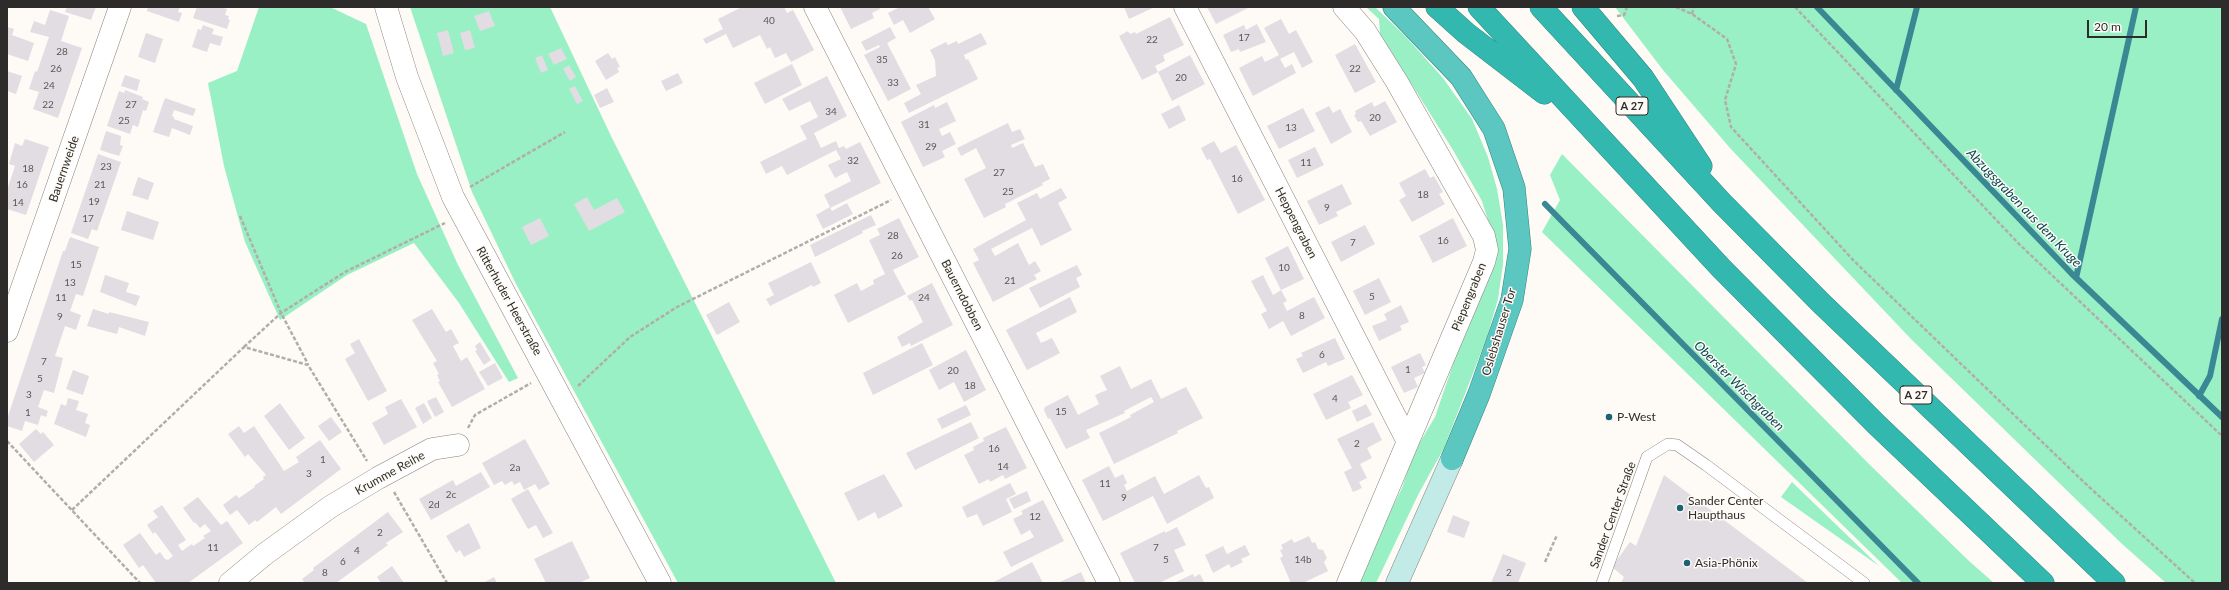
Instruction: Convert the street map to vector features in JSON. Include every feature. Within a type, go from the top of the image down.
[{"type":"highway","name":"Oslebshauser Tor","points":[[1394,7],[1461,77],[1494,129],[1514,188],[1520,249],[1512,300],[1479,394],[1452,459]]},
{"type":"highway","points":[[1437,7],[1466,33],[1590,128]]},
{"type":"highway","points":[[1479,7],[1721,268],[1876,424],[2043,583]]},
{"type":"highway","name":"A 27","points":[[1541,7],[1723,203],[1821,303],[2114,583]]},
{"type":"highway","points":[[1583,7],[1643,78],[1692,151],[1723,203]]},
{"type":"main road","name":"Oslebshauser Tor","points":[[1397,583],[1452,459]]},
{"type":"street","name":"Bauernweide","points":[[7,331],[120,7]]},
{"type":"street","name":"Ritterhuder Heerstraße","points":[[386,7],[407,78],[458,206],[563,400],[656,582]]},
{"type":"street","name":"Bauerndobben","points":[[815,7],[1109,583]]},
{"type":"street","name":"Heppengraben","points":[[1185,7],[1407,440]]},
{"type":"street","name":"Piepengraben","points":[[1344,7],[1365,31],[1398,82],[1484,236],[1487,250],[1481,269],[1407,440],[1348,583]]},
{"type":"street","name":"Krumme Reihe","points":[[230,583],[264,554],[330,507],[432,449],[458,445]]},
{"type":"lane","name":"Sander Center Straße","points":[[1602,583],[1647,457],[1668,444],[1677,445],[1706,465],[1864,583]]},
{"type":"path","points":[[1611,12],[1615,16],[1624,15],[1627,7]]},
{"type":"path","points":[[1676,7],[1692,14],[1727,39],[1736,64],[1725,100],[1731,127],[1854,261],[2088,486],[2196,583]]},
{"type":"path","points":[[1692,14],[1694,7]]},
{"type":"path","points":[[1795,7],[2019,244],[2222,436]]},
{"type":"path","points":[[72,510],[281,313],[346,272],[458,206],[565,132]]},
{"type":"path","points":[[563,400],[630,337],[677,307],[909,191]]},
{"type":"path","points":[[240,216],[281,313],[308,365],[381,477],[447,583]]},
{"type":"path","points":[[244,347],[308,365]]},
{"type":"path","points":[[458,445],[475,415],[549,374]]},
{"type":"path","points":[[7,441],[140,583]]},
{"type":"path","points":[[1545,562],[1557,535]]},
{"type":"green space","points":[[259,7],[330,7],[366,24],[417,174],[458,265],[518,378],[509,382],[459,303],[414,243],[347,275],[280,320],[245,242],[224,166],[208,83],[237,71]]},
{"type":"green space","points":[[410,7],[550,7],[611,136],[836,583],[678,583],[515,282],[472,192]]},
{"type":"green space","points":[[1366,7],[1375,7],[1406,37],[1443,78],[1472,119],[1488,157],[1497,189],[1503,225],[1503,264],[1498,299],[1487,337],[1444,448],[1418,495],[1376,583],[1360,583],[1385,522],[1402,488],[1413,454],[1435,417],[1458,350],[1491,230],[1482,201],[1453,150],[1380,34],[1379,19]]},
{"type":"green space","points":[[1615,7],[2222,7],[2222,583],[2166,583],[2121,543],[1911,339],[1730,148],[1663,70]]},
{"type":"green space","points":[[1562,154],[1871,466],[1969,561],[1994,583],[1902,583],[1542,232],[1560,200],[1550,175]]},
{"type":"green space","points":[[1792,482],[1879,566],[1781,497]]},
{"type":"building","points":[[67,7],[96,7],[91,20],[65,12]]},
{"type":"building","points":[[148,7],[180,7],[178,12],[182,13],[179,22],[147,11]]},
{"type":"building","points":[[197,7],[220,7],[227,9],[225,15],[229,16],[228,19],[230,20],[227,29],[193,18]]},
{"type":"building","points":[[742,7],[784,7],[787,13],[793,10],[814,50],[791,62],[786,53],[775,58],[770,47],[767,49],[760,35],[733,48],[726,34],[706,44],[703,39],[723,29],[718,19]]},
{"type":"building","points":[[840,7],[879,7],[880,9],[872,13],[874,18],[851,29]]},
{"type":"building","points":[[900,7],[928,7],[935,19],[910,33],[903,20],[894,25],[888,13]]},
{"type":"building","points":[[1124,7],[1155,7],[1129,19]]},
{"type":"building","points":[[1207,7],[1250,7],[1216,24]]},
{"type":"building","points":[[50,10],[69,16],[61,41],[82,48],[58,118],[33,109],[39,92],[29,89],[35,71],[37,72],[49,37],[30,32],[34,21],[45,25]]},
{"type":"building","points":[[489,11],[495,26],[480,31],[474,16]]},
{"type":"building","points":[[1170,17],[1184,45],[1163,55],[1165,61],[1155,66],[1158,72],[1142,80],[1119,36],[1128,31],[1130,34],[1135,32],[1136,34]]},
{"type":"building","points":[[1281,19],[1289,34],[1296,30],[1313,62],[1302,68],[1294,52],[1280,59],[1285,68],[1292,64],[1296,73],[1253,96],[1239,68],[1262,56],[1265,62],[1279,55],[1264,28]]},
{"type":"building","points":[[1257,24],[1266,42],[1240,52],[1239,49],[1231,52],[1223,35],[1244,25],[1246,30]]},
{"type":"building","points":[[203,25],[214,29],[212,34],[223,37],[220,46],[210,43],[207,52],[192,47],[198,29],[201,30]]},
{"type":"building","points":[[7,27],[14,29],[12,35],[34,43],[28,61],[7,54]]},
{"type":"building","points":[[890,27],[896,38],[887,43],[911,89],[888,101],[864,55],[880,47],[879,45],[866,51],[861,42]]},
{"type":"building","points":[[448,30],[454,53],[443,56],[437,33]]},
{"type":"building","points":[[470,30],[475,48],[465,50],[460,33]]},
{"type":"building","points":[[146,33],[163,39],[155,63],[138,57]]},
{"type":"building","points":[[981,33],[987,44],[964,55],[966,60],[968,59],[978,79],[909,113],[904,103],[921,94],[916,85],[936,76],[935,60],[930,50],[946,42],[948,45],[957,41],[958,44]]},
{"type":"building","points":[[1355,44],[1376,82],[1355,93],[1335,55]]},
{"type":"building","points":[[561,48],[567,59],[554,65],[548,54]]},
{"type":"building","points":[[608,53],[612,59],[615,57],[620,67],[617,68],[619,72],[606,80],[595,61]]},
{"type":"building","points":[[542,55],[548,70],[541,73],[535,58]]},
{"type":"building","points":[[1190,55],[1205,84],[1172,101],[1158,72]]},
{"type":"building","points":[[792,64],[802,85],[765,104],[754,83]]},
{"type":"building","points":[[569,65],[576,77],[570,81],[563,69]]},
{"type":"building","points":[[7,71],[22,76],[16,94],[7,91]]},
{"type":"building","points":[[678,73],[683,83],[666,91],[661,81]]},
{"type":"building","points":[[125,75],[140,80],[137,91],[121,86]]},
{"type":"building","points":[[827,76],[847,116],[814,133],[821,148],[836,141],[839,148],[844,146],[846,149],[860,142],[881,183],[830,208],[832,211],[847,203],[853,214],[823,229],[816,215],[830,207],[824,195],[851,181],[847,172],[835,178],[828,165],[841,159],[836,150],[787,175],[782,166],[766,174],[760,162],[807,139],[800,126],[818,117],[810,101],[789,111],[782,99]]},
{"type":"building","points":[[575,86],[583,101],[577,104],[569,89]]},
{"type":"building","points":[[607,88],[614,102],[600,108],[594,95]]},
{"type":"building","points":[[125,90],[143,97],[142,99],[149,102],[146,111],[143,110],[138,127],[133,125],[130,134],[107,126],[119,91],[124,93]]},
{"type":"building","points":[[165,98],[196,109],[193,116],[174,110],[172,116],[174,119],[193,126],[190,135],[172,128],[169,137],[153,132]]},
{"type":"building","points":[[1385,101],[1397,122],[1370,136],[1361,121],[1358,122],[1354,115],[1356,114],[1355,111],[1372,102],[1374,107]]},
{"type":"building","points":[[947,102],[956,121],[939,129],[942,136],[950,132],[956,144],[942,151],[945,157],[923,167],[901,122],[934,105],[935,108]]},
{"type":"building","points":[[1179,105],[1186,120],[1169,129],[1161,114]]},
{"type":"building","points":[[1329,106],[1333,113],[1340,109],[1352,132],[1331,144],[1315,113]]},
{"type":"building","points":[[1303,108],[1315,131],[1279,149],[1267,126]]},
{"type":"building","points":[[1008,123],[1012,132],[1020,129],[1025,139],[1011,145],[1012,148],[1023,143],[1035,167],[1043,164],[1050,179],[1042,183],[1043,185],[1005,204],[1006,207],[984,218],[964,179],[986,168],[976,148],[961,156],[957,148]]},
{"type":"building","points":[[106,131],[121,136],[120,145],[123,146],[119,156],[100,150]]},
{"type":"building","points":[[25,139],[49,147],[26,215],[7,209],[7,190],[15,166],[9,164],[15,143],[22,146]]},
{"type":"building","points":[[1214,141],[1221,153],[1236,145],[1265,200],[1238,214],[1210,159],[1207,160],[1201,148]]},
{"type":"building","points":[[1315,147],[1324,165],[1297,178],[1288,160]]},
{"type":"building","points":[[98,154],[121,162],[97,231],[92,229],[88,239],[71,233]]},
{"type":"building","points":[[1425,169],[1430,178],[1434,176],[1443,192],[1439,194],[1445,204],[1412,222],[1399,200],[1406,196],[1399,183]]},
{"type":"building","points":[[138,177],[154,183],[148,200],[132,195]]},
{"type":"building","points":[[1342,184],[1352,204],[1336,212],[1338,216],[1319,225],[1307,201]]},
{"type":"building","points":[[1061,188],[1067,198],[1058,203],[1072,230],[1041,246],[1032,228],[991,249],[995,256],[1018,243],[1029,265],[1035,261],[1041,271],[1034,275],[1037,279],[993,302],[973,263],[979,260],[973,249],[1026,220],[1017,203],[1037,193],[1040,199]]},
{"type":"building","points":[[587,197],[594,210],[617,198],[625,212],[589,231],[574,204]]},
{"type":"building","points":[[127,211],[159,222],[153,240],[121,230]]},
{"type":"building","points":[[871,215],[876,225],[815,257],[810,245]]},
{"type":"building","points":[[540,218],[549,236],[531,245],[522,227]]},
{"type":"building","points":[[899,218],[919,257],[893,270],[906,294],[848,323],[834,295],[857,283],[861,291],[874,284],[873,280],[885,274],[869,240],[880,235],[877,229]]},
{"type":"building","points":[[1453,218],[1467,246],[1433,263],[1419,236]]},
{"type":"building","points":[[1365,225],[1375,244],[1341,262],[1331,242]]},
{"type":"building","points":[[70,237],[99,247],[83,296],[76,294],[70,311],[81,315],[76,330],[65,326],[55,356],[63,358],[54,393],[44,390],[38,407],[48,411],[46,417],[41,415],[38,425],[25,421],[22,431],[7,426],[8,416],[63,251],[65,251]]},
{"type":"building","points":[[1288,246],[1304,279],[1281,290],[1265,258]]},
{"type":"building","points":[[811,262],[821,283],[813,287],[812,285],[770,306],[766,299],[774,295],[768,283]]},
{"type":"building","points":[[1077,265],[1082,275],[1076,278],[1080,287],[1040,308],[1029,288]]},
{"type":"building","points":[[105,275],[129,283],[126,292],[140,296],[136,306],[100,292]]},
{"type":"building","points":[[1263,275],[1273,295],[1281,290],[1287,301],[1283,303],[1287,311],[1314,297],[1325,318],[1291,336],[1283,321],[1269,329],[1261,314],[1267,311],[1251,281]]},
{"type":"building","points":[[1379,278],[1391,302],[1365,315],[1353,291]]},
{"type":"building","points":[[932,283],[953,325],[911,346],[910,343],[902,347],[897,337],[923,322],[912,300],[910,301],[907,296]]},
{"type":"building","points":[[1070,297],[1077,312],[1036,333],[1041,343],[1052,338],[1060,353],[1027,370],[1006,330]]},
{"type":"building","points":[[729,302],[740,322],[717,335],[706,315]]},
{"type":"building","points":[[1401,305],[1409,322],[1400,326],[1402,330],[1379,341],[1372,326],[1387,320],[1384,314]]},
{"type":"building","points":[[93,309],[109,314],[109,312],[149,322],[145,336],[119,327],[117,334],[87,326]]},
{"type":"building","points":[[432,309],[446,332],[451,329],[459,343],[453,346],[461,361],[467,357],[485,389],[452,407],[438,382],[440,381],[437,375],[439,374],[433,363],[437,361],[412,320]]},
{"type":"building","points":[[1335,338],[1345,359],[1328,366],[1326,362],[1303,373],[1296,359],[1303,356],[1301,353]]},
{"type":"building","points":[[359,339],[387,391],[368,401],[345,359],[355,353],[350,344]]},
{"type":"building","points":[[480,342],[491,360],[484,365],[475,351],[477,350],[475,346]]},
{"type":"building","points":[[922,343],[933,365],[873,395],[863,373]]},
{"type":"building","points":[[966,350],[986,390],[964,402],[954,382],[939,390],[929,370]]},
{"type":"building","points":[[1420,353],[1426,365],[1422,367],[1425,373],[1414,378],[1418,387],[1404,393],[1391,367]]},
{"type":"building","points":[[495,363],[503,378],[488,386],[479,372]]},
{"type":"building","points":[[1120,366],[1131,389],[1151,379],[1161,399],[1186,387],[1203,418],[1177,431],[1178,433],[1114,464],[1099,433],[1131,417],[1130,415],[1154,402],[1151,397],[1124,411],[1125,413],[1086,430],[1090,438],[1066,449],[1050,418],[1048,419],[1044,410],[1045,407],[1068,395],[1078,415],[1099,404],[1095,395],[1107,390],[1100,376]]},
{"type":"building","points":[[73,370],[89,376],[83,395],[66,389]]},
{"type":"building","points":[[1352,375],[1363,395],[1348,402],[1351,408],[1326,420],[1313,394]]},
{"type":"building","points":[[436,397],[444,412],[435,417],[427,401]]},
{"type":"building","points":[[68,398],[79,401],[76,410],[88,414],[85,423],[90,425],[86,437],[54,424],[61,404],[66,406]]},
{"type":"building","points":[[401,399],[417,427],[384,445],[372,423],[388,414],[385,407]]},
{"type":"building","points":[[280,403],[305,438],[289,450],[264,416]]},
{"type":"building","points":[[424,403],[432,418],[423,424],[415,408]]},
{"type":"building","points":[[1366,404],[1372,415],[1357,422],[1352,411]]},
{"type":"building","points":[[966,405],[971,415],[942,429],[937,419]]},
{"type":"building","points":[[331,417],[342,432],[329,441],[318,426]]},
{"type":"building","points":[[971,422],[979,438],[915,470],[906,453]]},
{"type":"building","points":[[1373,422],[1382,440],[1367,448],[1372,458],[1360,464],[1367,478],[1359,482],[1362,488],[1353,492],[1344,472],[1352,468],[1337,439]]},
{"type":"building","points":[[239,426],[244,433],[254,426],[284,471],[299,462],[296,457],[320,440],[341,469],[281,514],[276,507],[257,522],[255,520],[249,525],[237,510],[230,515],[223,505],[236,495],[239,498],[255,487],[254,486],[264,479],[263,477],[266,475],[248,454],[245,457],[228,434]]},
{"type":"building","points":[[1006,427],[1027,468],[1005,479],[1003,475],[990,482],[989,479],[979,484],[964,455],[974,450],[973,447],[984,441],[983,438]]},
{"type":"building","points":[[36,429],[41,434],[43,432],[54,445],[34,462],[19,444]]},
{"type":"building","points":[[525,439],[550,484],[539,490],[535,484],[524,490],[520,482],[514,485],[512,481],[505,485],[502,481],[494,485],[482,463]]},
{"type":"building","points":[[1109,466],[1115,478],[1123,474],[1127,483],[1124,485],[1127,491],[1155,476],[1164,494],[1199,475],[1206,488],[1209,487],[1214,498],[1167,524],[1153,496],[1103,521],[1082,480]]},
{"type":"building","points":[[481,472],[490,487],[431,520],[419,499],[453,480],[456,486]]},
{"type":"building","points":[[884,474],[903,506],[878,519],[875,512],[858,521],[844,493]]},
{"type":"building","name":"Sander Center Haupthaus","points":[[1664,475],[1808,583],[1621,583],[1624,577],[1612,567],[1630,542],[1636,546]]},
{"type":"building","points":[[1010,483],[1016,494],[1006,499],[1012,512],[983,526],[977,514],[967,518],[962,507]]},
{"type":"building","points":[[528,489],[553,533],[543,538],[536,525],[528,529],[511,499]]},
{"type":"building","points":[[1027,491],[1031,501],[1014,509],[1009,499]]},
{"type":"building","points":[[198,497],[221,525],[227,521],[243,543],[188,583],[156,583],[143,565],[139,568],[123,545],[140,533],[156,555],[160,552],[165,559],[168,560],[173,556],[155,532],[153,534],[147,525],[158,517],[153,511],[162,505],[186,540],[178,545],[182,551],[192,544],[193,546],[205,538],[203,536],[211,531],[205,524],[200,528],[195,522],[194,523],[183,508]]},
{"type":"building","points":[[1043,500],[1064,541],[1011,567],[1003,552],[1034,537],[1030,530],[1021,535],[1013,519],[1023,514],[1021,511]]},
{"type":"building","points":[[388,512],[403,532],[386,543],[388,545],[336,583],[305,583],[302,579],[314,570],[313,568]]},
{"type":"building","points":[[1453,515],[1470,522],[1464,538],[1447,532]]},
{"type":"building","points":[[469,523],[481,548],[464,557],[460,550],[456,553],[446,536]]},
{"type":"building","points":[[1177,527],[1186,545],[1174,550],[1184,571],[1159,583],[1135,583],[1120,553],[1165,531],[1165,533]]},
{"type":"building","points":[[1309,536],[1312,543],[1315,542],[1318,549],[1323,550],[1327,558],[1324,562],[1328,571],[1303,583],[1291,583],[1280,558],[1283,556],[1280,550],[1283,549],[1281,545],[1292,539],[1294,543]]},
{"type":"building","points":[[572,541],[590,578],[579,583],[546,583],[534,559]]},
{"type":"building","points":[[1245,545],[1250,555],[1241,559],[1243,562],[1231,568],[1229,564],[1213,573],[1205,555],[1223,546],[1227,554]]},
{"type":"building","points":[[1503,554],[1526,563],[1518,583],[1491,583]]},
{"type":"building","points":[[1032,562],[1043,583],[992,583]]},
{"type":"building","points":[[392,566],[404,583],[381,583],[377,577]]},
{"type":"building","points":[[1081,572],[1086,583],[1058,583]]},
{"type":"building","points":[[1193,574],[1194,577],[1200,574],[1204,582],[1174,583]]},
{"type":"building","points":[[494,577],[497,583],[483,583]]},
{"type":"waterway","name":"Abzugsgraben aus dem Kruge","points":[[1817,7],[2072,274],[2222,417]]},
{"type":"waterway","points":[[1896,90],[1917,7]]},
{"type":"waterway","points":[[2076,278],[2136,7]]},
{"type":"waterway","name":"Oberster Wischgraben","points":[[1545,204],[1918,583]]},
{"type":"waterway","points":[[2199,396],[2210,376],[2222,319]]},
{"type":"place","name":"P-West","points":[[1609,417]]},
{"type":"place","name":"Sander Center Haupthaus","points":[[1680,508]]},
{"type":"place","name":"Asia-Phönix","points":[[1687,563]]}]
